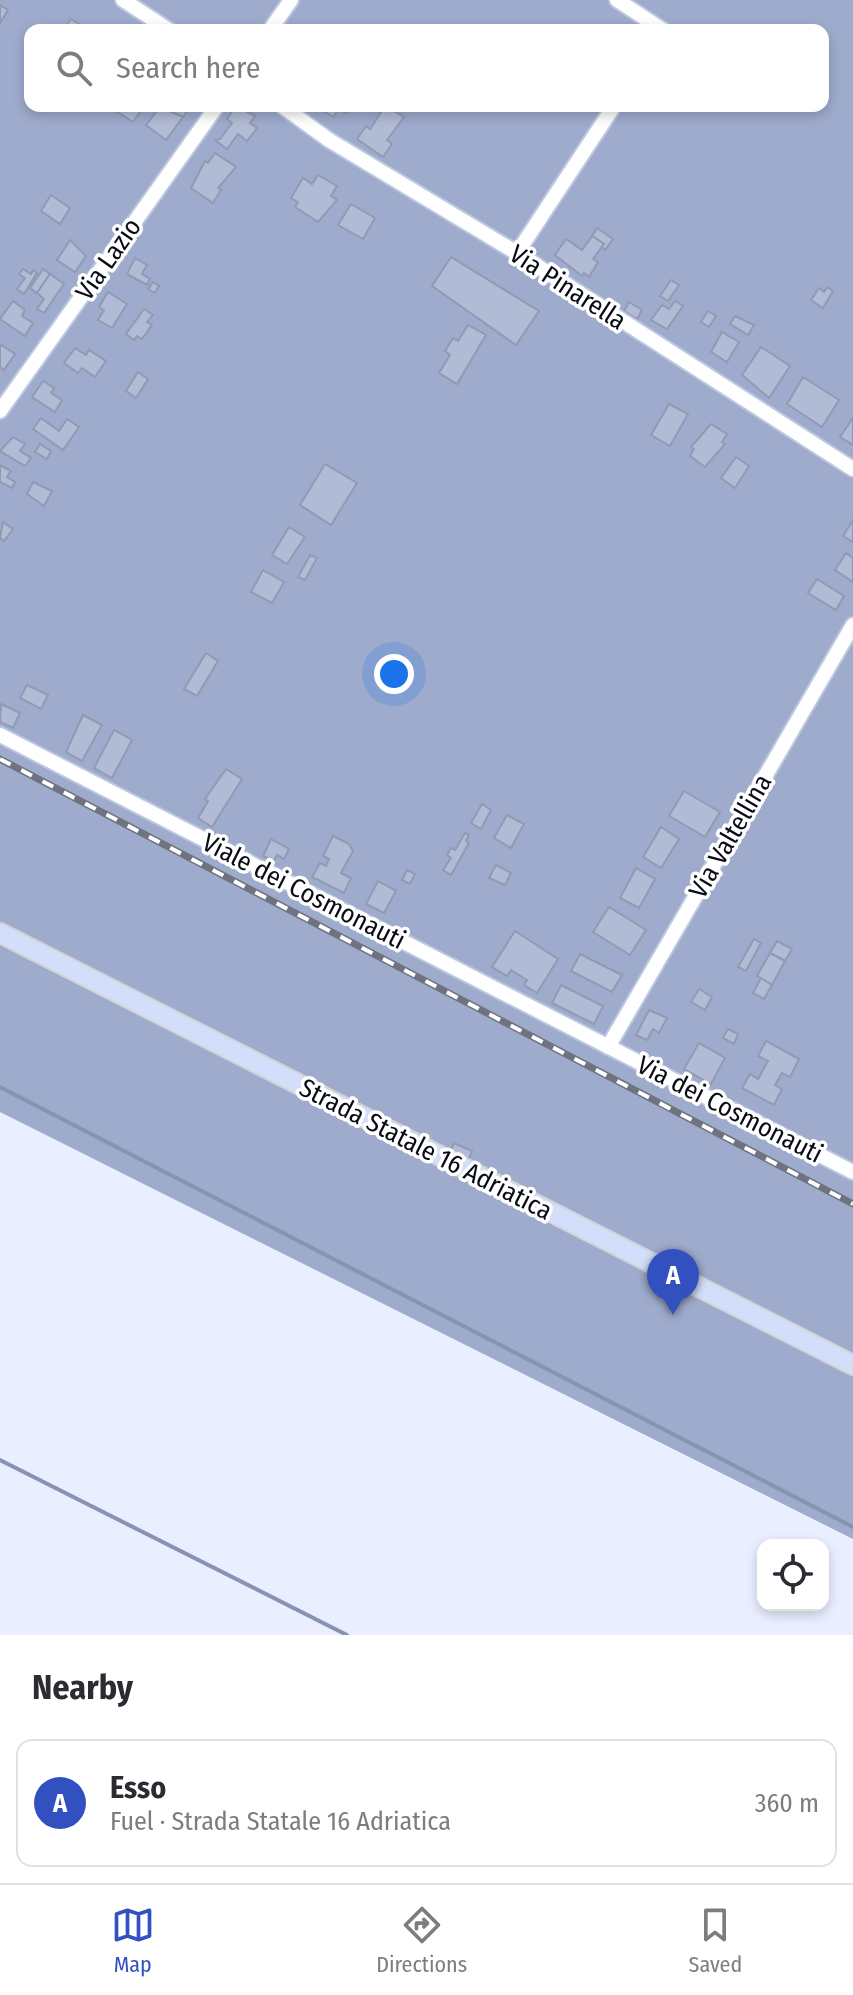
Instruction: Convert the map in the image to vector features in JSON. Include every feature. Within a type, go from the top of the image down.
[{"type":"main road","name":"Strada Statale 16 Adriatica","points":[[0,933],[853,1365]]},
{"type":"street","points":[[123,0],[160,24]]},
{"type":"street","points":[[274,24],[291,0]]},
{"type":"street","points":[[617,0],[654,24]]},
{"type":"street","name":"Via Lazio","points":[[0,411],[213,112]]},
{"type":"street","name":"Via Pinarella","points":[[290,112],[329,140],[517,253],[853,469]]},
{"type":"street","points":[[517,253],[610,112]]},
{"type":"street","name":"Via Valtellina","points":[[608,1047],[853,625]]},
{"type":"street","name":"Viale dei Cosmonauti","points":[[0,735],[608,1047]]},
{"type":"street","name":"Via dei Cosmonauti","points":[[608,1047],[853,1172]]},
{"type":"shaded area","points":[[0,0],[853,0],[853,1539],[0,1112]]},
{"type":"building","points":[[0,5],[8,10],[0,23]]},
{"type":"building","points":[[118,112],[140,112],[133,122]]},
{"type":"building","points":[[156,112],[172,112],[183,117],[166,140],[146,125]]},
{"type":"building","points":[[232,112],[247,112],[255,116],[250,123],[257,128],[247,141],[238,134],[227,149],[215,140],[220,139],[232,123],[227,119]]},
{"type":"building","points":[[381,112],[395,112],[404,117],[387,140],[392,144],[383,157],[357,139],[366,126],[370,129]]},
{"type":"building","points":[[215,153],[236,167],[218,188],[221,190],[213,203],[191,188],[205,161],[208,163]]},
{"type":"building","points":[[318,175],[337,186],[331,196],[337,200],[318,222],[295,207],[298,202],[291,198],[303,178],[312,184]]},
{"type":"building","points":[[51,195],[70,208],[60,224],[41,211]]},
{"type":"building","points":[[351,204],[375,218],[363,239],[338,225]]},
{"type":"building","points":[[597,228],[613,239],[605,250],[601,247],[604,244],[592,236]]},
{"type":"building","points":[[592,236],[604,244],[593,259],[598,262],[589,277],[584,273],[582,276],[555,255],[566,239],[582,250]]},
{"type":"building","points":[[70,240],[86,256],[75,272],[57,260]]},
{"type":"building","points":[[451,257],[539,311],[516,345],[432,286]]},
{"type":"building","points":[[135,258],[147,265],[142,274],[150,279],[147,285],[127,274]]},
{"type":"building","points":[[23,269],[31,274],[33,270],[37,273],[24,294],[17,289],[25,278],[19,274]]},
{"type":"building","points":[[43,269],[50,274],[37,293],[30,288]]},
{"type":"building","points":[[50,274],[64,284],[44,313],[37,309],[44,299],[37,293]]},
{"type":"building","points":[[671,280],[679,285],[668,301],[660,296]]},
{"type":"building","points":[[153,282],[159,286],[155,293],[148,289]]},
{"type":"building","points":[[827,287],[833,291],[823,308],[811,300],[819,288],[824,292]]},
{"type":"building","points":[[108,292],[127,304],[112,328],[98,320],[104,310],[99,307]]},
{"type":"building","points":[[13,301],[25,310],[22,316],[33,323],[25,336],[0,319]]},
{"type":"building","points":[[675,301],[683,306],[667,329],[651,320],[662,305],[669,309]]},
{"type":"building","points":[[629,302],[642,310],[637,319],[624,311]]},
{"type":"building","points":[[144,309],[153,315],[147,322],[152,325],[142,339],[137,336],[134,340],[126,334]]},
{"type":"building","points":[[708,311],[716,316],[709,327],[701,322]]},
{"type":"building","points":[[735,316],[754,325],[748,335],[730,324]]},
{"type":"building","points":[[468,325],[486,335],[457,384],[439,373],[450,355],[445,351],[453,338],[458,341]]},
{"type":"building","points":[[722,332],[739,342],[727,362],[711,352]]},
{"type":"building","points":[[0,344],[15,354],[4,370],[0,367]]},
{"type":"building","points":[[761,347],[790,366],[769,398],[742,375]]},
{"type":"building","points":[[75,348],[86,355],[89,350],[106,361],[95,377],[82,368],[78,373],[64,363]]},
{"type":"building","points":[[138,372],[148,379],[136,398],[126,391]]},
{"type":"building","points":[[803,377],[839,400],[822,427],[787,404]]},
{"type":"building","points":[[43,381],[54,388],[51,393],[62,400],[55,412],[32,397]]},
{"type":"building","points":[[669,404],[688,414],[670,446],[651,435]]},
{"type":"building","points":[[41,418],[59,431],[67,419],[79,427],[63,450],[33,429]]},
{"type":"building","points":[[853,418],[853,445],[840,437]]},
{"type":"building","points":[[711,424],[727,434],[722,442],[725,444],[705,467],[690,456],[694,449],[691,447]]},
{"type":"building","points":[[13,437],[25,444],[20,451],[31,458],[25,466],[0,451]]},
{"type":"building","points":[[40,444],[51,451],[47,459],[35,452]]},
{"type":"building","points":[[736,457],[749,466],[735,488],[721,478]]},
{"type":"building","points":[[325,464],[357,483],[331,525],[300,505]]},
{"type":"building","points":[[0,465],[11,471],[7,477],[15,482],[12,488],[0,482]]},
{"type":"building","points":[[33,482],[52,491],[44,506],[27,494]]},
{"type":"building","points":[[853,520],[853,542],[843,536]]},
{"type":"building","points":[[3,522],[13,529],[4,541],[0,538]]},
{"type":"building","points":[[289,527],[305,537],[287,564],[272,555]]},
{"type":"building","points":[[846,553],[853,558],[853,582],[835,570]]},
{"type":"building","points":[[310,555],[317,558],[305,580],[298,577]]},
{"type":"building","points":[[263,570],[284,582],[272,603],[251,592]]},
{"type":"building","points":[[817,579],[844,596],[836,610],[808,593]]},
{"type":"building","points":[[206,653],[218,661],[197,696],[184,689]]},
{"type":"building","points":[[27,685],[48,695],[41,709],[20,698]]},
{"type":"building","points":[[1,704],[20,713],[13,728],[0,722]]},
{"type":"building","points":[[83,715],[102,725],[82,761],[66,752]]},
{"type":"building","points":[[114,730],[132,740],[112,778],[94,768]]},
{"type":"building","points":[[226,769],[242,779],[212,827],[198,818],[208,801],[205,799]]},
{"type":"building","points":[[684,791],[720,812],[705,837],[669,816]]},
{"type":"building","points":[[482,804],[491,810],[481,829],[471,823]]},
{"type":"building","points":[[507,815],[524,824],[511,848],[494,838]]},
{"type":"building","points":[[661,827],[679,839],[661,868],[643,857]]},
{"type":"building","points":[[465,833],[469,835],[466,841],[469,843],[451,875],[443,870],[451,858],[447,855],[451,848],[455,850]]},
{"type":"building","points":[[333,836],[349,844],[353,851],[341,873],[351,878],[344,893],[312,877],[320,863],[326,866],[329,859],[323,856]]},
{"type":"building","points":[[271,839],[289,849],[284,859],[277,855],[274,861],[263,856]]},
{"type":"building","points":[[496,865],[511,873],[505,885],[489,878]]},
{"type":"building","points":[[636,868],[655,879],[639,908],[620,898]]},
{"type":"building","points":[[407,870],[415,874],[410,884],[402,880]]},
{"type":"building","points":[[378,881],[396,891],[384,913],[366,904]]},
{"type":"building","points":[[609,907],[646,930],[630,955],[593,932]]},
{"type":"building","points":[[515,931],[558,959],[537,993],[524,985],[527,980],[511,970],[507,976],[492,967]]},
{"type":"building","points":[[754,939],[761,943],[746,971],[738,967]]},
{"type":"building","points":[[777,941],[792,949],[785,961],[770,953]]},
{"type":"building","points":[[770,953],[785,961],[772,985],[757,976]]},
{"type":"building","points":[[580,954],[622,975],[612,992],[571,971]]},
{"type":"building","points":[[761,978],[772,985],[764,999],[753,993]]},
{"type":"building","points":[[561,985],[603,1006],[594,1024],[552,1003]]},
{"type":"building","points":[[699,989],[712,997],[705,1010],[691,1002]]},
{"type":"building","points":[[649,1010],[667,1018],[659,1033],[653,1029],[647,1040],[636,1035]]},
{"type":"building","points":[[728,1029],[738,1034],[734,1044],[723,1038]]},
{"type":"building","points":[[766,1041],[799,1059],[790,1077],[782,1073],[775,1085],[782,1089],[774,1105],[742,1088],[750,1074],[758,1079],[768,1061],[758,1056]]},
{"type":"building","points":[[699,1043],[725,1058],[711,1084],[684,1069]]},
{"type":"building","points":[[454,1143],[472,1151],[468,1161],[450,1153]]},
{"type":"waterway","points":[[0,1087],[853,1527]]},
{"type":"waterway","points":[[0,1460],[347,1635]]},
{"type":"railway","points":[[0,759],[853,1204]]},
{"type":"place","name":"Esso","points":[[673,1315]]}]
